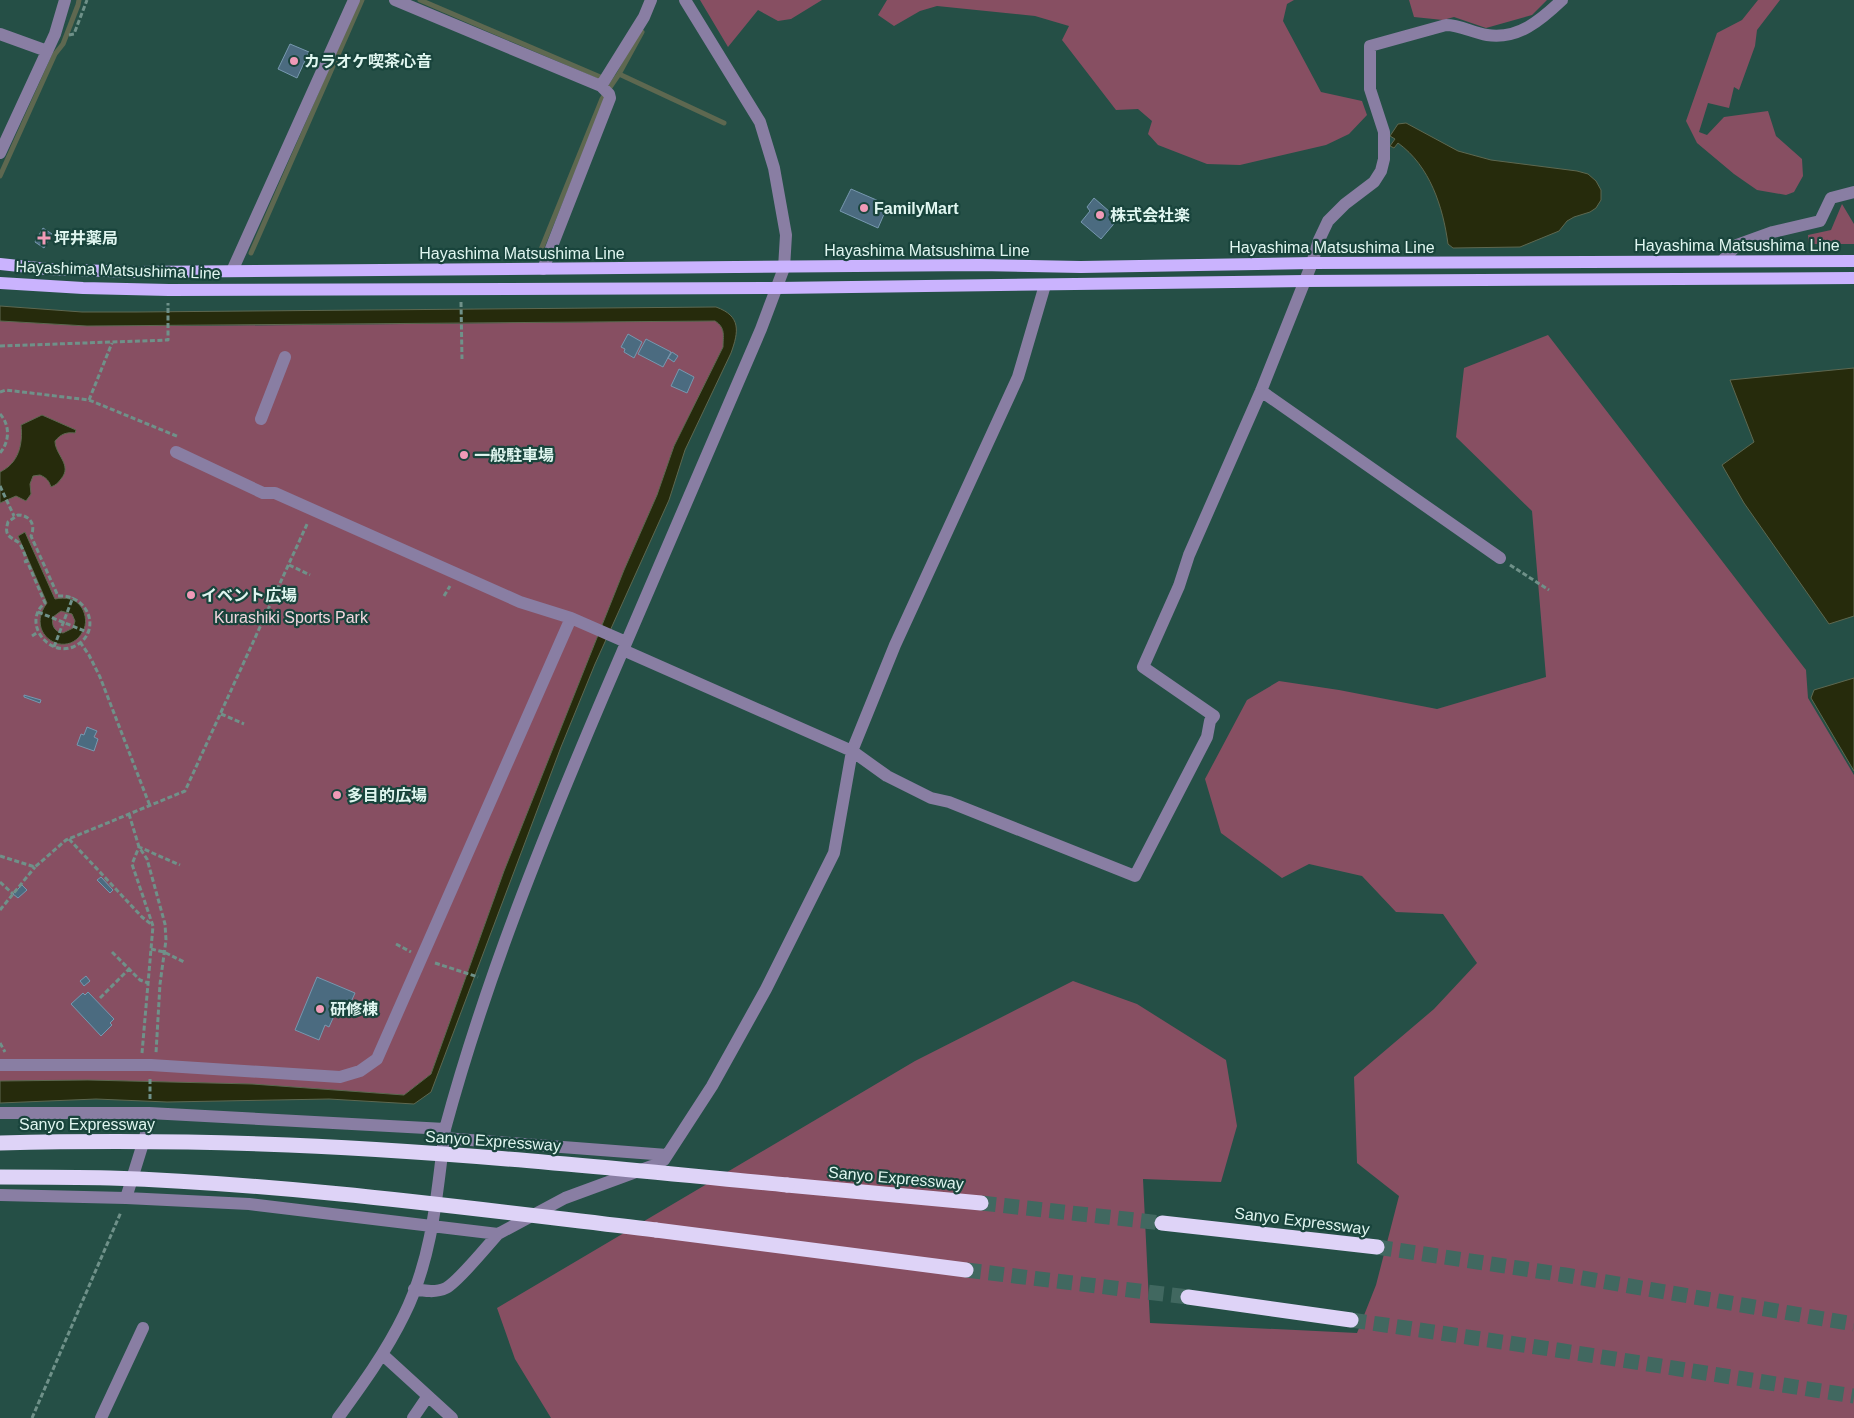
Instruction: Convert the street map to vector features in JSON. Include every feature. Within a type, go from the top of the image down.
[{"type":"highway","name":"Sanyo Expressway","points":[[0,1142],[115,1140],[272,1144],[412,1152],[593,1166],[981,1203]]},
{"type":"highway","points":[[0,1177],[110,1178],[409,1201],[656,1230],[966,1270]]},
{"type":"highway","name":"Sanyo Expressway","points":[[1162,1223],[1377,1247]]},
{"type":"highway","points":[[1188,1297],[1352,1320]]},
{"type":"main road","name":"Hayashima Matsushima Line","points":[[0,264],[47,269],[137,272],[232,272],[970,265],[1081,267],[1312,263],[1854,261]]},
{"type":"main road","name":"Hayashima Matsushima Line","points":[[0,283],[84,288],[169,290],[778,288],[1046,286],[1304,281],[1854,278]]},
{"type":"street","points":[[0,153],[55,34],[65,0]]},
{"type":"street","points":[[232,272],[354,0]]},
{"type":"street","points":[[395,0],[605,86],[610,98],[543,270]]},
{"type":"street","points":[[605,86],[644,17],[651,0]]},
{"type":"street","points":[[338,1418],[383,1355],[405,1314],[421,1272],[433,1225],[445,1133],[483,1003],[510,926],[572,770],[778,288],[784,268],[786,235],[774,168],[760,122],[685,0]]},
{"type":"street","points":[[182,455],[263,493],[276,493],[520,602],[571,618],[605,633],[625,646],[852,752],[887,776],[931,798],[949,802],[1135,876],[1207,737],[1210,722],[1214,716],[1143,667],[1179,586],[1189,555],[1261,391],[1328,221],[1345,204],[1374,182],[1381,171],[1384,158],[1384,132],[1370,89],[1370,46],[1446,25],[1455,25],[1486,35],[1504,36],[1525,29],[1548,14],[1562,0]]},
{"type":"street","points":[[0,34],[47,51]]},
{"type":"street","points":[[1723,260],[1738,245],[1773,232],[1820,221],[1831,198],[1854,192]]},
{"type":"street","points":[[414,1289],[429,1292],[445,1288],[454,1281],[498,1234],[565,1198],[664,1160],[712,1086],[766,989],[834,853],[852,752],[894,645],[1018,376],[1046,286]]},
{"type":"street","points":[[261,419],[285,357]]},
{"type":"street","points":[[1261,391],[1500,558]]},
{"type":"street","points":[[0,1065],[151,1065],[340,1077],[360,1071],[377,1059],[571,618]]},
{"type":"street","points":[[0,1113],[149,1108],[445,1133],[667,1155]]},
{"type":"street","points":[[124,1204],[149,1124],[149,1108]]},
{"type":"street","points":[[0,1195],[124,1204],[249,1204],[498,1234]]},
{"type":"street","points":[[101,1418],[143,1328]]},
{"type":"street","points":[[383,1355],[452,1418]]},
{"type":"street","points":[[413,1418],[428,1396]]},
{"type":"path","points":[[70,35],[74,34],[77,28],[87,0]]},
{"type":"path","points":[[0,346],[168,340],[168,308]]},
{"type":"path","points":[[461,310],[462,359]]},
{"type":"path","points":[[89,400],[112,342]]},
{"type":"path","points":[[0,392],[6,390],[89,400],[182,438]]},
{"type":"path","points":[[0,414],[6,424],[8,433],[0,453]]},
{"type":"path","points":[[0,486],[14,516]]},
{"type":"path","points":[[0,910],[35,867],[69,839],[185,791],[313,510]]},
{"type":"path","points":[[22,515],[32,522],[32,536],[58,596],[60,594],[73,598],[82,603],[88,610],[87,632],[80,642],[71,647],[65,649],[54,647],[41,638],[38,632],[36,621],[38,612],[41,603],[45,603],[19,542],[12,540],[6,530],[8,522],[14,516],[22,515]]},
{"type":"path","points":[[1500,558],[1549,590]]},
{"type":"path","points":[[289,565],[310,575]]},
{"type":"path","points":[[54,647],[73,598]]},
{"type":"path","points":[[38,612],[87,632]]},
{"type":"path","points":[[32,636],[38,632]]},
{"type":"path","points":[[80,642],[100,677],[150,806]]},
{"type":"path","points":[[71,647],[72,652]]},
{"type":"path","points":[[221,714],[244,724]]},
{"type":"path","points":[[129,814],[139,848],[147,859],[166,924],[156,1056],[151,1065],[142,1056],[153,926],[132,864],[139,848]]},
{"type":"path","points":[[69,839],[142,917],[153,926]]},
{"type":"path","points":[[139,848],[180,865]]},
{"type":"path","points":[[0,856],[35,867]]},
{"type":"path","points":[[0,882],[13,894]]},
{"type":"path","points":[[151,949],[164,952],[184,962]]},
{"type":"path","points":[[112,952],[140,980],[148,982]]},
{"type":"path","points":[[100,998],[129,969]]},
{"type":"path","points":[[466,973],[476,976]]},
{"type":"path","points":[[149,1108],[150,1080]]},
{"type":"path","points":[[32,1418],[124,1204]]},
{"type":"green space","points":[[700,0],[822,0],[791,19],[778,21],[758,10],[728,47]]},
{"type":"green space","points":[[887,0],[1294,0],[1287,4],[1283,21],[1321,92],[1362,101],[1367,115],[1349,134],[1326,145],[1240,165],[1207,164],[1158,145],[1148,134],[1152,121],[1138,109],[1116,110],[1062,40],[1069,26],[1035,16],[937,6],[920,11],[894,26],[878,15]]},
{"type":"green space","points":[[1409,0],[1547,0],[1532,15],[1486,28],[1454,17],[1443,20],[1414,17]]},
{"type":"green space","points":[[1758,0],[1780,0],[1757,30],[1755,46],[1739,90],[1734,87],[1729,108],[1708,103],[1699,132],[1707,135],[1724,117],[1768,111],[1776,136],[1802,159],[1803,176],[1794,192],[1786,195],[1757,190],[1734,174],[1697,143],[1686,121],[1717,33],[1742,20]]},
{"type":"green space","points":[[1842,204],[1854,224],[1854,244],[1809,244],[1808,235],[1831,230]]},
{"type":"green space","name":"Kurashiki Sports Park","points":[[0,321],[87,326],[189,326],[715,321],[721,326],[723,347],[674,446],[657,495],[624,570],[504,871],[431,1074],[404,1095],[251,1084],[88,1080],[0,1081]]},
{"type":"green space","points":[[1548,335],[1806,670],[1808,698],[1854,775],[1854,1418],[551,1418],[515,1359],[497,1308],[915,1061],[1073,981],[1137,1004],[1226,1060],[1237,1126],[1221,1182],[1143,1179],[1150,1323],[1357,1333],[1376,1285],[1399,1196],[1357,1163],[1354,1077],[1434,1009],[1477,963],[1443,914],[1396,912],[1362,876],[1309,864],[1282,878],[1221,833],[1205,779],[1247,700],[1279,681],[1339,690],[1437,709],[1546,677],[1532,511],[1456,437],[1464,368]]},
{"type":"shaded area","points":[[1406,123],[1458,151],[1491,160],[1588,174],[1596,181],[1601,190],[1601,200],[1596,208],[1567,221],[1559,231],[1520,247],[1453,248],[1448,244],[1443,216],[1427,175],[1419,163],[1398,143],[1394,148],[1390,146],[1395,139],[1390,136],[1398,124]]},
{"type":"shaded area","points":[[0,306],[82,312],[716,307],[730,315],[734,320],[736,338],[731,353],[685,450],[669,500],[595,664],[561,747],[431,1092],[414,1104],[329,1099],[167,1102],[96,1099],[0,1103],[0,1081],[88,1080],[252,1084],[404,1095],[431,1074],[504,871],[624,570],[657,495],[674,446],[723,347],[721,326],[715,321],[87,326],[0,321]]},
{"type":"shaded area","points":[[1854,368],[1854,616],[1829,624],[1744,503],[1722,465],[1754,442],[1730,380]]},
{"type":"shaded area","points":[[42,415],[76,430],[75,433],[64,434],[55,441],[64,465],[64,474],[58,483],[51,487],[44,477],[40,475],[33,476],[30,484],[31,494],[26,501],[16,496],[0,503],[0,472],[12,464],[16,458],[20,446],[21,425]]},
{"type":"shaded area","points":[[25,532],[55,599],[70,599],[77,602],[82,608],[85,625],[76,640],[68,644],[59,644],[50,640],[44,634],[40,625],[41,615],[47,603],[18,536]],"holes":[[[61,611],[72,614],[75,621],[73,628],[63,633],[56,630],[53,626],[53,617]]]},
{"type":"shaded area","points":[[1854,678],[1854,771],[1811,698],[1814,690]]},
{"type":"building","name":"カラオケ喫茶心音","points":[[290,44],[309,52],[297,78],[278,69]]},
{"type":"building","name":"FamilyMart","points":[[851,189],[888,205],[878,228],[840,211]]},
{"type":"building","name":"株式会社楽","points":[[1094,198],[1118,219],[1101,239],[1081,222],[1090,211],[1087,207]]},
{"type":"building","name":"坪井薬局","points":[[43,228],[52,234],[44,248],[35,242]]},
{"type":"building","points":[[628,334],[642,342],[634,358],[624,352],[625,349],[621,347]]},
{"type":"building","points":[[646,339],[671,352],[663,367],[638,354]]},
{"type":"building","points":[[672,352],[678,356],[674,362],[668,358]]},
{"type":"building","points":[[679,369],[694,377],[687,393],[671,386]]},
{"type":"building","points":[[24,695],[41,700],[40,703],[24,697]]},
{"type":"building","points":[[87,727],[97,731],[94,737],[98,739],[94,751],[77,745],[81,734],[84,735]]},
{"type":"building","points":[[101,877],[113,890],[110,893],[97,880]]},
{"type":"building","points":[[22,885],[27,890],[18,898],[13,894]]},
{"type":"building","points":[[86,976],[90,981],[84,986],[80,981]]},
{"type":"building","name":"研修棟","points":[[317,977],[355,993],[347,1011],[338,1007],[329,1027],[325,1025],[319,1040],[295,1030]]},
{"type":"building","points":[[88,992],[114,1019],[110,1023],[112,1025],[101,1036],[71,1004],[83,993],[85,995]]},
{"type":"waterway","points":[[0,176],[55,54],[63,44],[79,0]]},
{"type":"waterway","points":[[251,253],[362,0]]},
{"type":"waterway","points":[[420,0],[605,79]]},
{"type":"waterway","points":[[540,252],[602,99],[619,74],[642,32]]},
{"type":"waterway","points":[[619,74],[724,123]]},
{"type":"tunnel","points":[[981,1203],[1162,1223]]},
{"type":"tunnel","points":[[1377,1247],[1565,1275],[1854,1324]]},
{"type":"tunnel","points":[[966,1270],[1188,1297]]},
{"type":"tunnel","points":[[1351,1320],[1854,1396]]},
{"type":"place","name":"カラオケ喫茶心音","points":[[294,61]]},
{"type":"place","name":"FamilyMart","points":[[864,208]]},
{"type":"place","name":"株式会社楽","points":[[1100,215]]},
{"type":"place","name":"坪井薬局","points":[[44,238]]},
{"type":"place","name":"一般駐車場","points":[[464,455]]},
{"type":"place","name":"イベント広場","points":[[191,595]]},
{"type":"place","name":"多目的広場","points":[[337,795]]},
{"type":"place","name":"研修棟","points":[[320,1009]]}]
